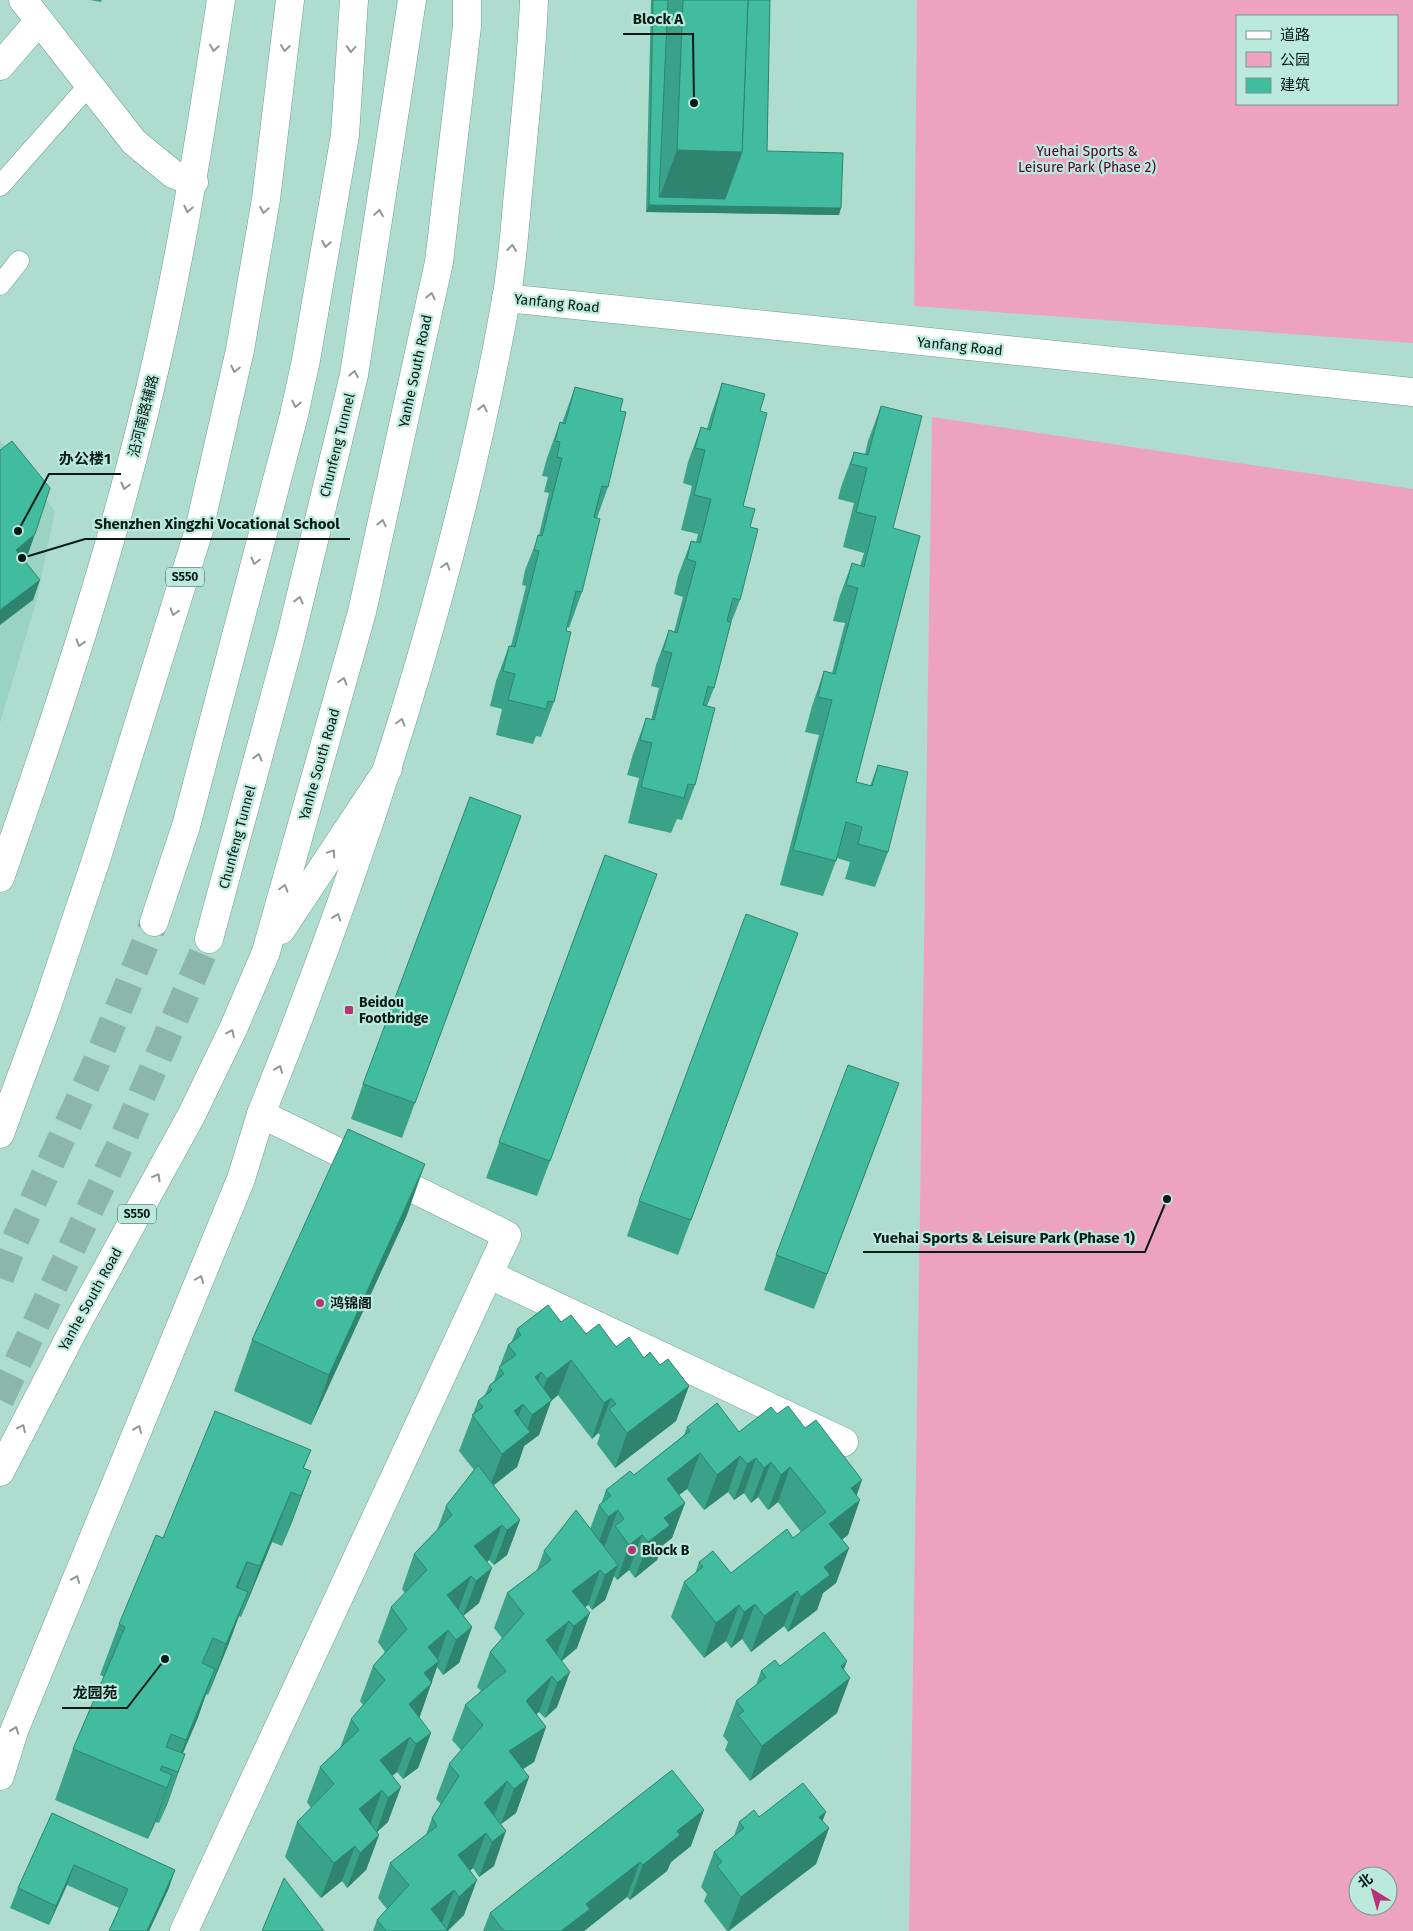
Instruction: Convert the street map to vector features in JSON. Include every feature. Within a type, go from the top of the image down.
[{"type":"main road","name":"沿河南路辅路","points":[[0,878],[64,694],[112,536],[159,351],[194,182],[221,0]]},
{"type":"main road","name":"S550","points":[[0,1134],[45,1012],[96,860],[199,530],[240,350],[266,199],[290,0]]},
{"type":"main road","points":[[154,922],[186,826],[294,415],[306,360],[345,135],[354,0]]},
{"type":"main road","name":"Chunfeng Tunnel","points":[[209,939],[290,640],[354,375],[412,0]]},
{"type":"main road","name":"Yanhe South Road","points":[[0,1472],[70,1337],[191,1116],[234,1027],[266,952],[362,612],[439,262],[467,26],[468,0]]},
{"type":"main road","points":[[0,1776],[14,1731],[241,1179],[261,1114],[314,981],[388,769],[458,526],[506,298],[532,51],[534,0]]},
{"type":"main road","points":[[0,66],[31,11],[134,142],[173,174],[194,182]]},
{"type":"main road","name":"Yanfang Road","points":[[506,298],[1413,392]]},
{"type":"main road","points":[[266,952],[388,769]]},
{"type":"main road","points":[[184,1931],[507,1236],[261,1114]]},
{"type":"main road","points":[[490,1274],[844,1442]]},
{"type":"lane","points":[[0,186],[89,85]]},
{"type":"lane","points":[[0,285],[18,261]]},
{"type":"shaded area","points":[[0,440],[55,511],[35,606],[0,723]]},
{"type":"green space","name":"Yuehai Sports & Leisure Park (Phase 2)","points":[[917,0],[1413,0],[1413,343],[914,306]]},
{"type":"green space","points":[[932,417],[1413,489],[1413,1931],[909,1931]]},
{"type":"building","points":[[653,0],[668,0],[659,197],[725,199],[742,152],[748,0],[770,0],[767,151],[843,153],[841,208],[649,205]]},
{"type":"building","points":[[683,0],[748,0],[742,152],[677,150]]},
{"type":"building","points":[[722,383],[765,394],[760,411],[767,413],[743,506],[755,509],[750,527],[758,529],[740,600],[733,598],[727,621],[731,622],[714,688],[708,686],[703,705],[715,708],[695,785],[688,784],[684,798],[641,787],[652,743],[640,740],[646,718],[654,720],[672,653],[663,651],[669,630],[677,633],[696,562],[687,559],[691,541],[700,543],[711,499],[694,495],[705,450],[695,448],[701,427],[710,430]]},
{"type":"building","points":[[575,387],[623,399],[620,411],[626,412],[608,487],[602,486],[594,517],[600,519],[582,592],[576,591],[566,631],[571,632],[554,702],[548,701],[546,709],[508,700],[515,674],[503,671],[509,646],[515,647],[539,551],[534,550],[538,535],[542,536],[562,458],[557,457],[560,442],[555,441],[560,422],[565,424]]},
{"type":"building","points":[[881,406],[922,416],[893,528],[920,536],[856,782],[872,786],[878,765],[908,772],[888,852],[858,844],[862,827],[846,822],[836,861],[793,850],[832,700],[818,697],[824,671],[835,674],[858,588],[846,585],[852,563],[864,567],[876,517],[856,512],[867,468],[851,464],[854,452],[868,455]]},
{"type":"building","points":[[12,441],[50,488],[35,534],[16,550],[40,580],[0,610],[0,450]]},
{"type":"building","points":[[470,797],[521,816],[415,1103],[363,1084]]},
{"type":"building","points":[[605,855],[657,874],[550,1161],[499,1142]]},
{"type":"building","points":[[746,914],[798,933],[691,1220],[639,1201]]},
{"type":"building","points":[[848,1065],[899,1083],[827,1274],[776,1255]]},
{"type":"building","name":"鸿锦阁","points":[[348,1129],[425,1164],[329,1375],[252,1340]]},
{"type":"building","points":[[548,1305],[561,1322],[571,1315],[586,1334],[599,1324],[616,1347],[629,1337],[644,1358],[650,1352],[660,1365],[668,1359],[689,1386],[627,1433],[609,1409],[616,1404],[611,1398],[604,1403],[571,1360],[547,1379],[541,1372],[535,1377],[552,1400],[532,1415],[523,1404],[514,1411],[530,1432],[502,1454],[472,1415],[483,1407],[478,1401],[492,1390],[489,1386],[504,1374],[499,1367],[516,1355],[508,1345],[521,1335],[517,1329]]},
{"type":"building","points":[[717,1403],[739,1432],[771,1407],[777,1414],[788,1406],[805,1428],[816,1420],[862,1480],[851,1488],[860,1500],[829,1524],[849,1548],[824,1567],[830,1575],[801,1597],[797,1591],[764,1616],[755,1604],[744,1612],[739,1605],[716,1623],[684,1582],[703,1567],[699,1562],[713,1551],[731,1573],[787,1529],[793,1538],[826,1512],[790,1467],[781,1475],[771,1462],[764,1468],[756,1458],[747,1464],[740,1456],[717,1475],[700,1453],[667,1479],[685,1503],[664,1518],[670,1525],[648,1542],[642,1535],[629,1545],[615,1526],[624,1519],[618,1510],[608,1517],[599,1505],[611,1496],[606,1490],[630,1471],[634,1475],[690,1431],[687,1427]]},
{"type":"building","points":[[215,1411],[311,1450],[303,1468],[311,1471],[301,1496],[291,1492],[260,1566],[247,1562],[236,1587],[248,1592],[226,1644],[213,1638],[202,1663],[215,1669],[186,1740],[171,1734],[166,1747],[185,1754],[178,1772],[162,1766],[160,1770],[172,1775],[167,1788],[73,1749],[125,1627],[119,1624],[156,1535],[163,1538]]},
{"type":"building","points":[[478,1465],[520,1520],[507,1530],[502,1525],[474,1546],[492,1568],[476,1581],[471,1576],[447,1595],[472,1627],[456,1640],[448,1630],[428,1647],[439,1661],[424,1673],[432,1683],[409,1704],[431,1733],[416,1744],[410,1737],[380,1760],[401,1787],[388,1798],[382,1790],[359,1809],[379,1835],[360,1853],[355,1846],[334,1863],[297,1822],[334,1784],[320,1767],[359,1730],[351,1719],[385,1680],[373,1666],[407,1629],[391,1607],[427,1570],[414,1554],[452,1515],[446,1506]]},
{"type":"building","points":[[576,1510],[618,1565],[605,1575],[600,1570],[572,1591],[590,1613],[574,1626],[569,1621],[546,1640],[570,1672],[557,1683],[552,1676],[526,1701],[546,1727],[509,1751],[529,1777],[514,1789],[507,1781],[484,1803],[506,1831],[492,1842],[486,1833],[458,1855],[477,1880],[459,1897],[454,1890],[431,1909],[448,1931],[386,1931],[377,1920],[409,1885],[390,1863],[437,1826],[432,1818],[459,1776],[449,1764],[483,1725],[465,1705],[506,1671],[490,1652],[524,1614],[507,1593],[551,1560],[544,1551]]},
{"type":"building","points":[[824,1632],[847,1661],[841,1666],[850,1678],[762,1746],[738,1715],[744,1711],[736,1701],[766,1677],[761,1671],[775,1660],[780,1666]]},
{"type":"building","points":[[672,1770],[704,1810],[677,1831],[680,1835],[643,1865],[640,1862],[586,1904],[590,1909],[561,1931],[504,1931],[490,1913]]},
{"type":"building","points":[[803,1783],[826,1812],[819,1817],[829,1828],[741,1897],[717,1866],[722,1862],[714,1852],[744,1828],[739,1822],[754,1810],[759,1817]]},
{"type":"building","points":[[52,1813],[175,1870],[147,1931],[109,1931],[128,1889],[74,1865],[56,1906],[18,1888]]},
{"type":"building","points":[[284,1878],[324,1931],[262,1931]]},
{"type":"tunnel","points":[[0,1278],[12,1247],[97,1061],[154,922]]},
{"type":"tunnel","points":[[0,1400],[123,1139],[209,939]]},
{"type":"place","name":"Block A","points":[[694,103]]},
{"type":"place","name":"办公楼1","points":[[18,531]]},
{"type":"place","name":"Shenzhen Xingzhi Vocational School","points":[[22,558]]},
{"type":"place","name":"Beidou Footbridge","points":[[349,1010]]},
{"type":"place","name":"Yuehai Sports & Leisure Park (Phase 1)","points":[[1167,1199]]},
{"type":"place","name":"鸿锦阁","points":[[320,1303]]},
{"type":"place","name":"Block B","points":[[632,1550]]},
{"type":"place","name":"龙园苑","points":[[165,1659]]}]
